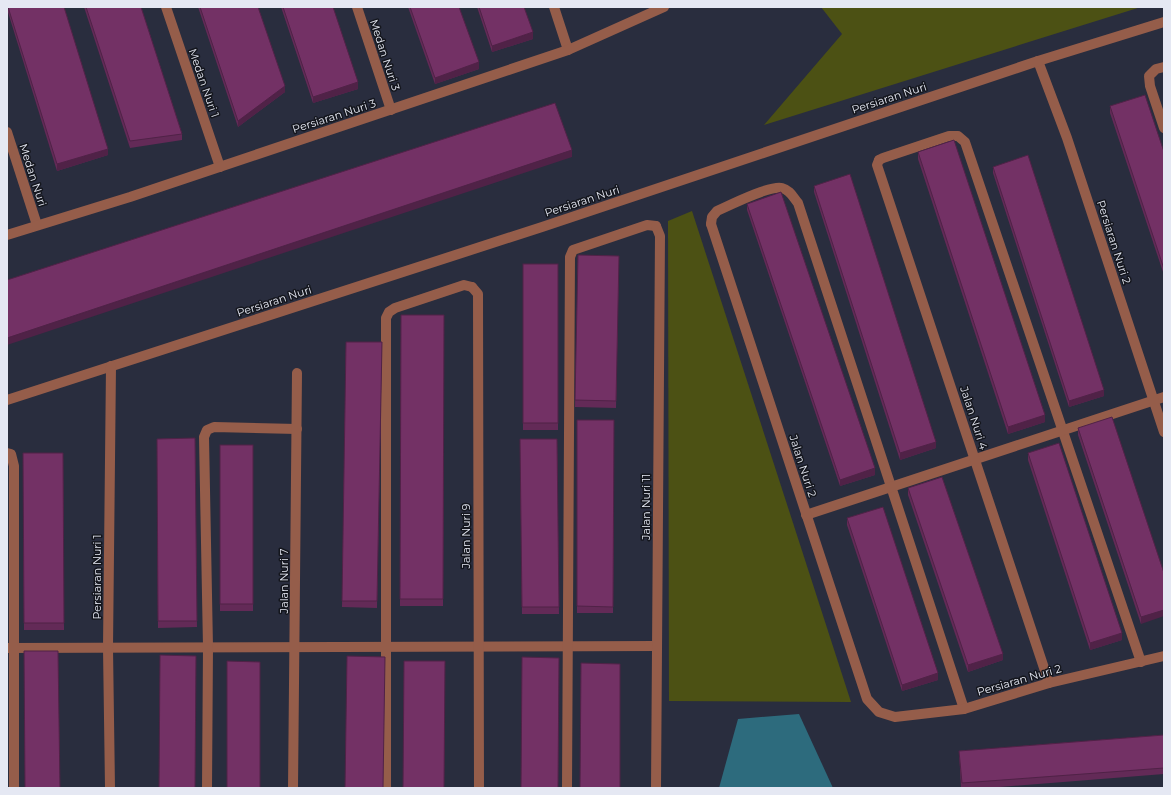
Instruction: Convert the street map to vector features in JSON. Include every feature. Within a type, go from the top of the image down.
[{"type":"street","name":"Medan Nuri 1","points":[[166,7],[220,167]]},
{"type":"street","name":"Medan Nuri 3","points":[[358,7],[390,110]]},
{"type":"street","points":[[554,7],[568,50]]},
{"type":"street","name":"Persiaran Nuri 3","points":[[7,235],[130,197],[568,50],[664,7]]},
{"type":"street","name":"Persiaran Nuri","points":[[7,400],[542,227],[1038,61],[1164,22]]},
{"type":"street","name":"Persiaran Nuri 2","points":[[1038,61],[1067,138],[1164,432]]},
{"type":"street","points":[[1164,66],[1156,69],[1149,76],[1150,86],[1164,128]]},
{"type":"street","name":"Medan Nuri","points":[[7,132],[37,225]]},
{"type":"street","name":"Jalan Nuri 4","points":[[1049,683],[877,165],[878,160],[949,136],[958,136],[965,142],[1063,431]]},
{"type":"street","name":"Jalan Nuri 2","points":[[879,712],[867,700],[711,224],[712,217],[717,211],[769,189],[781,188],[790,192],[798,203],[891,487]]},
{"type":"street","name":"Jalan Nuri 11","points":[[568,646],[570,257],[573,250],[647,225],[656,226],[660,236],[656,788]]},
{"type":"street","name":"Jalan Nuri 9","points":[[387,647],[386,318],[389,312],[395,308],[464,285],[472,286],[478,294],[479,788]]},
{"type":"street","name":"Persiaran Nuri 1","points":[[110,788],[108,648],[111,366]]},
{"type":"street","name":"Jalan Nuri 7","points":[[293,788],[297,374]]},
{"type":"street","points":[[806,515],[1164,397]]},
{"type":"street","points":[[208,788],[208,647],[204,437],[207,430],[214,427],[297,429]]},
{"type":"street","points":[[1063,431],[1141,662]]},
{"type":"street","points":[[7,452],[11,454],[14,466],[10,648],[14,788]]},
{"type":"street","points":[[891,487],[964,709]]},
{"type":"street","points":[[567,788],[568,646]]},
{"type":"street","points":[[10,648],[657,646]]},
{"type":"street","points":[[386,788],[387,647]]},
{"type":"street","name":"Persiaran Nuri 2","points":[[879,712],[895,717],[964,709],[1049,683],[1164,656]]},
{"type":"green space","points":[[821,7],[1141,7],[764,125],[842,34]]},
{"type":"green space","points":[[692,211],[851,702],[669,701],[668,221]]},
{"type":"water","points":[[799,714],[833,788],[719,788],[738,719]]},
{"type":"building","points":[[8,7],[64,7],[108,149],[57,164]]},
{"type":"building","points":[[86,7],[141,7],[182,134],[130,141]]},
{"type":"building","points":[[200,7],[258,7],[285,86],[238,121]]},
{"type":"building","points":[[283,7],[333,7],[358,82],[313,97]]},
{"type":"building","points":[[410,7],[459,7],[479,62],[435,78]]},
{"type":"building","points":[[479,7],[524,7],[533,32],[492,46]]},
{"type":"building","points":[[1145,95],[1164,152],[1164,269],[1110,106]]},
{"type":"building","points":[[555,103],[572,150],[7,338],[7,280]]},
{"type":"building","points":[[954,140],[1045,415],[1008,427],[918,152]]},
{"type":"building","points":[[1028,155],[1104,390],[1069,401],[993,167]]},
{"type":"building","points":[[850,174],[936,442],[900,453],[814,186]]},
{"type":"building","points":[[781,192],[875,468],[840,480],[747,204]]},
{"type":"building","points":[[578,255],[619,256],[616,401],[575,400]]},
{"type":"building","points":[[523,264],[558,264],[558,423],[523,423]]},
{"type":"building","points":[[401,315],[444,315],[443,599],[400,599]]},
{"type":"building","points":[[346,342],[382,342],[377,601],[342,601]]},
{"type":"building","points":[[1112,417],[1164,573],[1164,610],[1141,617],[1078,428]]},
{"type":"building","points":[[577,420],[614,420],[613,607],[577,606]]},
{"type":"building","points":[[195,438],[197,621],[158,621],[157,439]]},
{"type":"building","points":[[520,439],[557,439],[559,607],[522,607]]},
{"type":"building","points":[[1059,443],[1122,633],[1090,643],[1028,453]]},
{"type":"building","points":[[220,445],[253,445],[253,604],[220,604]]},
{"type":"building","points":[[23,453],[63,453],[64,623],[24,623]]},
{"type":"building","points":[[942,477],[1003,654],[968,665],[908,488]]},
{"type":"building","points":[[883,507],[938,673],[902,685],[847,518]]},
{"type":"building","points":[[24,651],[58,651],[60,788],[25,788]]},
{"type":"building","points":[[160,655],[196,656],[195,788],[159,788]]},
{"type":"building","points":[[347,656],[385,657],[383,788],[345,788]]},
{"type":"building","points":[[522,657],[559,658],[558,788],[521,788]]},
{"type":"building","points":[[227,661],[260,662],[260,788],[227,788]]},
{"type":"building","points":[[404,661],[445,661],[444,788],[403,788]]},
{"type":"building","points":[[581,663],[620,664],[620,788],[580,788]]},
{"type":"building","points":[[1164,735],[1164,768],[962,783],[959,751]]}]
